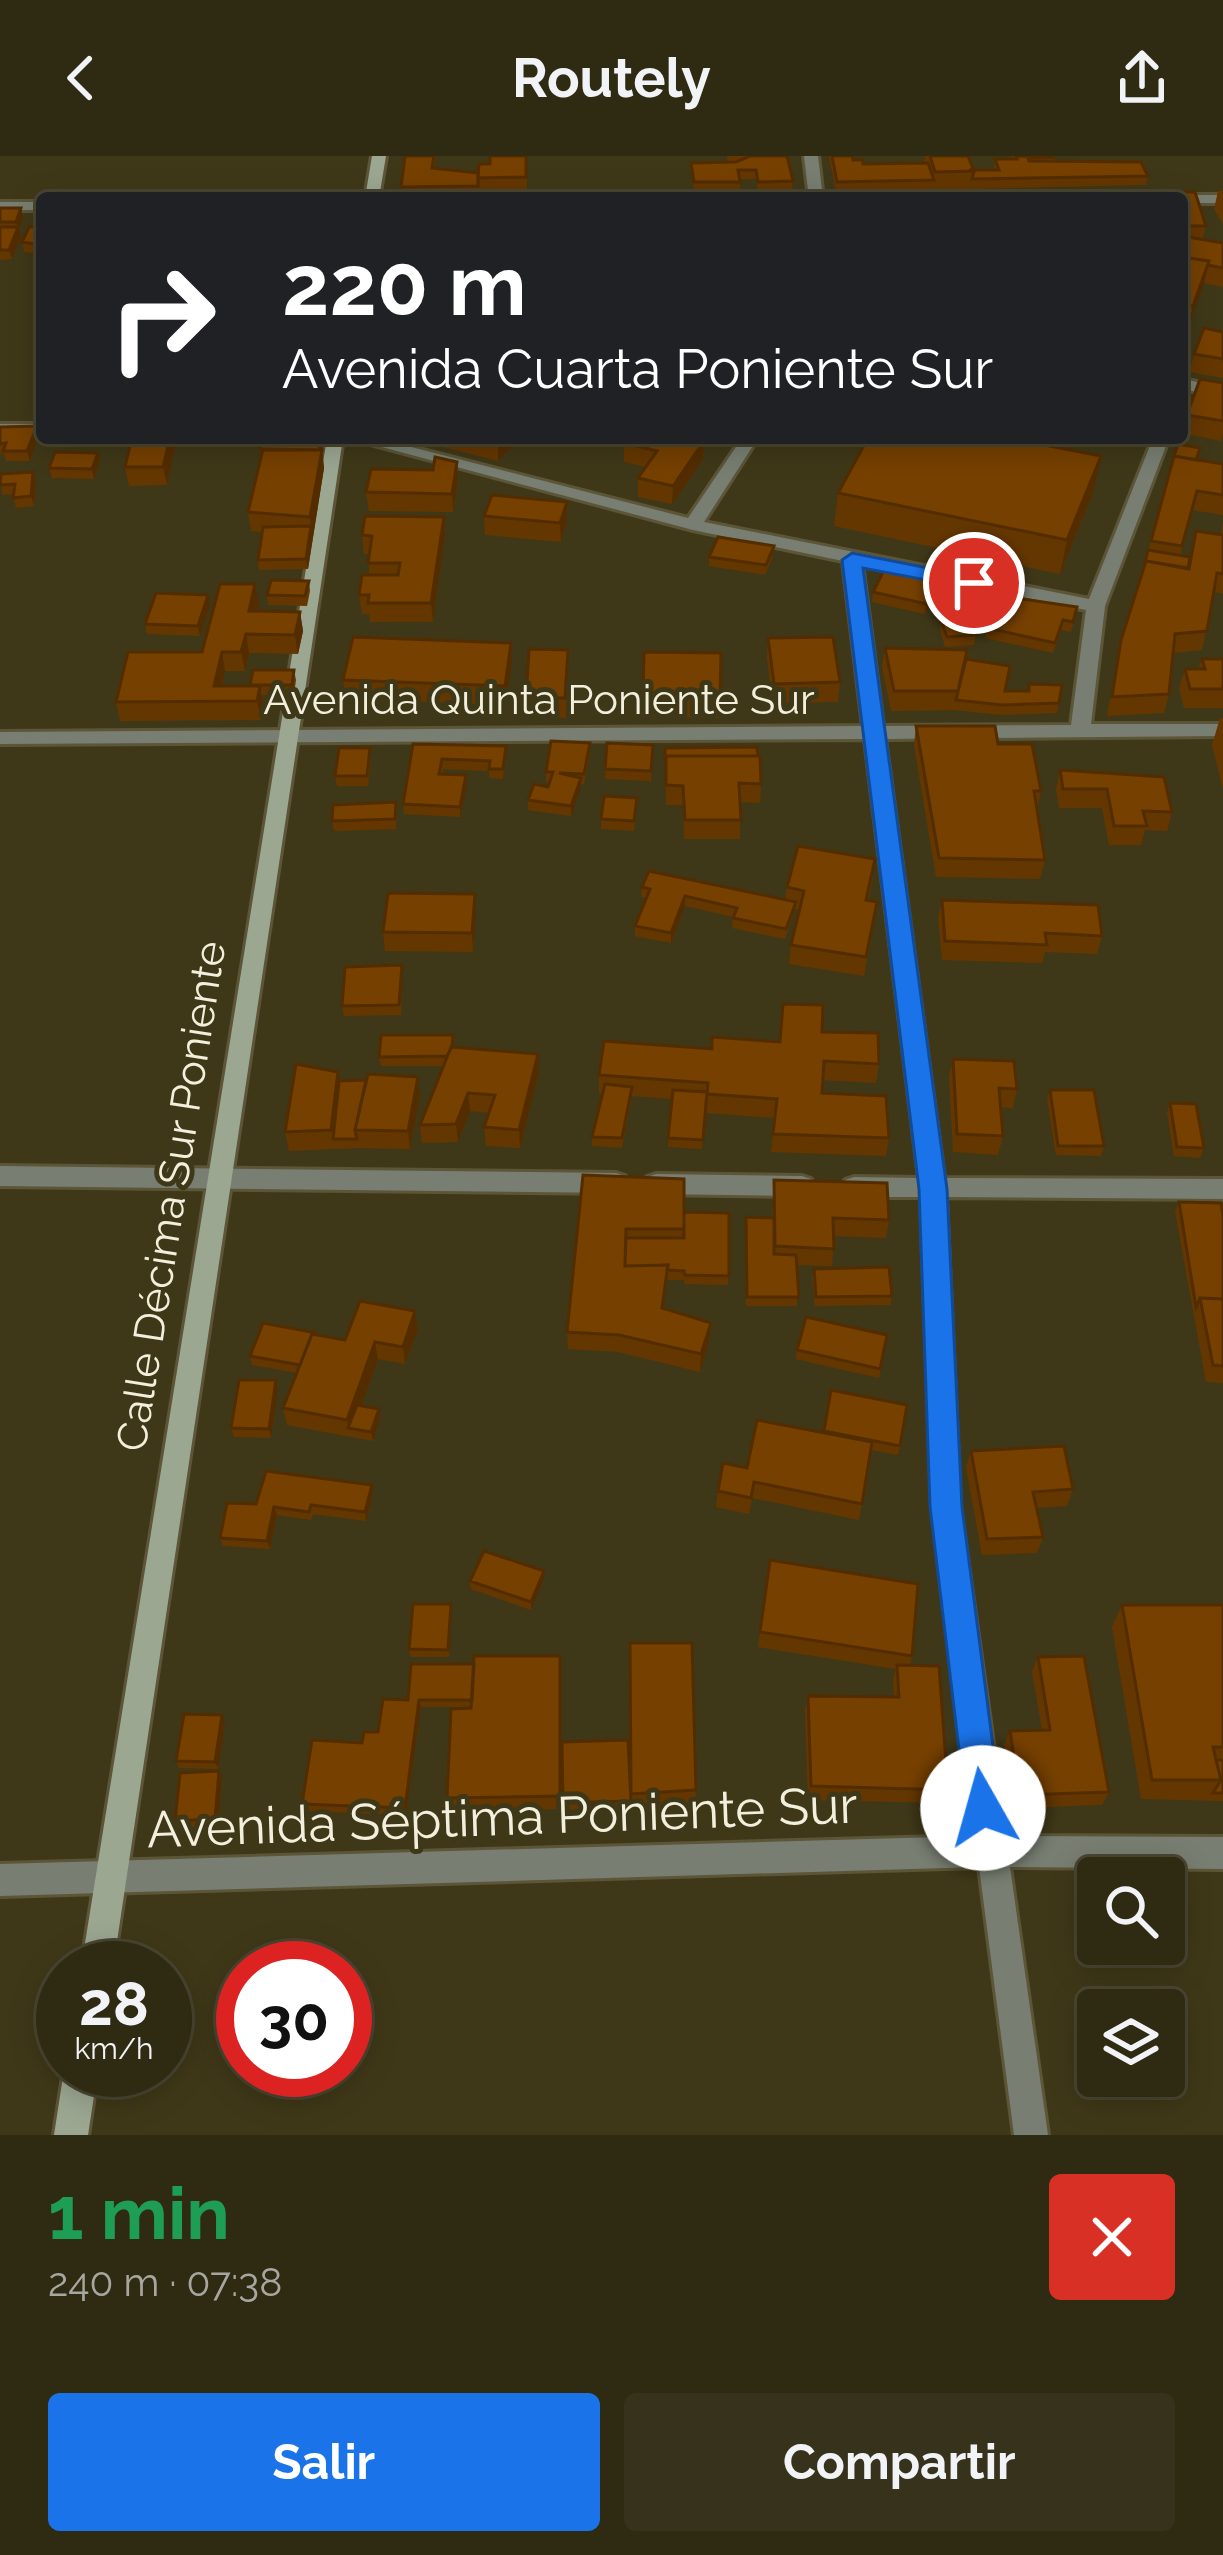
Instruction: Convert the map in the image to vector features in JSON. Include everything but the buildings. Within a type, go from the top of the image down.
[{"type":"street","points":[[373,192],[379,156]]},
{"type":"street","points":[[811,156],[815,192]]},
{"type":"street","points":[[1188,199],[1223,199]]},
{"type":"street","points":[[0,206],[36,206]]},
{"type":"street","points":[[1188,385],[1223,392]]},
{"type":"street","points":[[0,429],[36,429]]},
{"type":"street","name":"Calle Décima Sur Poniente","points":[[101,1941],[333,444]]},
{"type":"street","points":[[379,444],[693,525],[1096,606]]},
{"type":"street","points":[[693,525],[746,444]]},
{"type":"street","points":[[1080,731],[1096,606],[1159,444]]},
{"type":"street","points":[[852,560],[933,1189],[946,1507],[1030,2135]]},
{"type":"street","name":"Avenida Quinta Poniente Sur","points":[[0,738],[1223,730]]},
{"type":"street","points":[[0,1176],[1223,1189]]},
{"type":"street","name":"Avenida Séptima Poniente Sur","points":[[0,1880],[989,1851],[1223,1853]]},
{"type":"street","points":[[71,2135],[77,2097]]},
{"type":"route","points":[[974,583],[852,560],[933,1189],[946,1507],[983,1808]]}]
